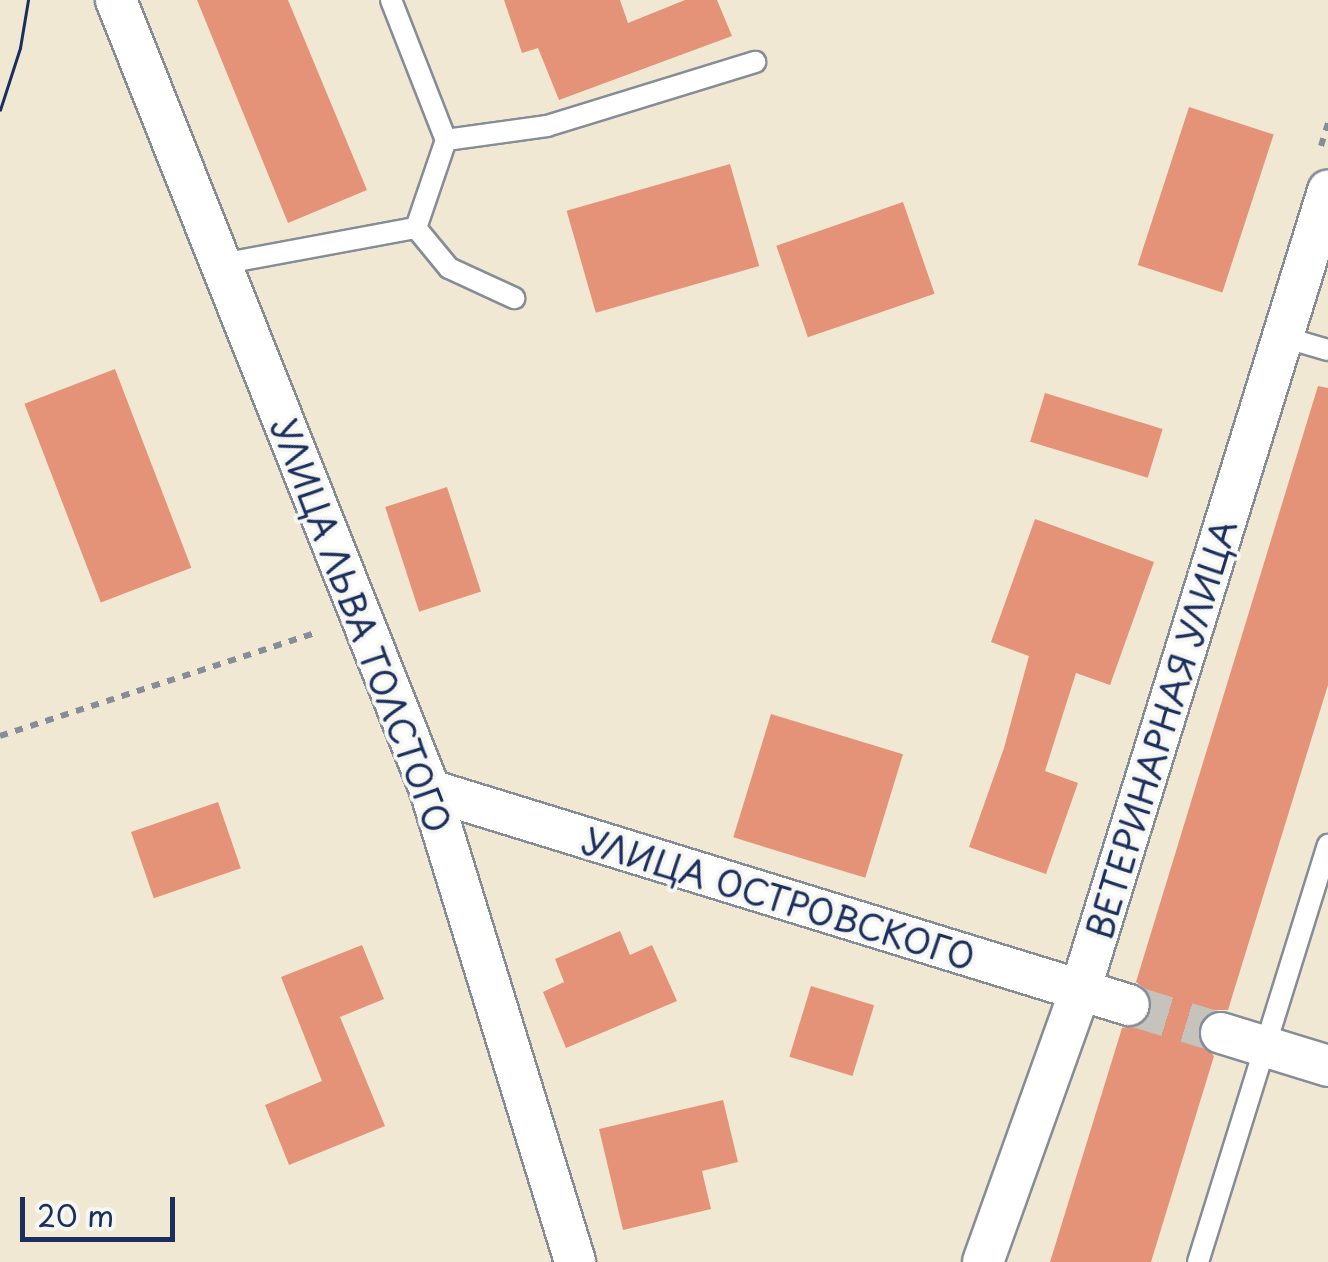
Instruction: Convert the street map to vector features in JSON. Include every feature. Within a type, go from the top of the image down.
[{"type":"street","name":"УЛИЦА ЛЬВА ТОЛСТОГО","points":[[116,0],[430,790],[575,1262]]},
{"type":"street","name":"ВЕТЕРИНАРНАЯ УЛИЦА","points":[[983,1262],[1080,991],[1283,336],[1320,248],[1328,192]]},
{"type":"street","name":"УЛИЦА ОСТРОВСКОГО","points":[[430,790],[1128,1005]]},
{"type":"street","points":[[1221,1034],[1328,1066]]},
{"type":"lane","points":[[391,0],[446,140],[416,228]]},
{"type":"lane","points":[[446,140],[547,126],[755,62]]},
{"type":"lane","points":[[220,264],[416,228]]},
{"type":"lane","points":[[416,228],[449,268],[514,298]]},
{"type":"lane","points":[[1283,336],[1328,350]]},
{"type":"lane","points":[[1198,1262],[1328,844]]},
{"type":"path","points":[[0,736],[362,618]]},
{"type":"building","points":[[197,0],[288,0],[367,190],[288,223]]},
{"type":"building","points":[[504,0],[620,0],[628,23],[685,0],[717,0],[732,36],[559,100],[538,48],[522,53]]},
{"type":"building","points":[[1189,107],[1274,135],[1222,292],[1138,265]]},
{"type":"building","points":[[730,164],[759,266],[596,313],[567,211]]},
{"type":"building","points":[[903,202],[935,294],[808,337],[776,246]]},
{"type":"building","points":[[115,369],[191,568],[101,603],[24,404]]},
{"type":"building","points":[[1318,386],[1328,388],[1328,685],[1228,1010],[1215,1010],[1199,1025],[1198,1039],[1214,1056],[1151,1262],[1050,1262],[1122,1028],[1144,1023],[1152,1011],[1147,990],[1136,982]]},
{"type":"building","points":[[1045,393],[1163,429],[1148,478],[1030,442]]},
{"type":"building","points":[[447,487],[481,592],[419,612],[385,507]]},
{"type":"building","points":[[1035,519],[1154,562],[1110,685],[1076,673],[1045,771],[1078,783],[1046,874],[969,847],[1004,748],[1029,656],[991,642]]},
{"type":"building","points":[[771,714],[903,754],[865,878],[733,837]]},
{"type":"building","points":[[218,802],[241,868],[154,898],[131,832]]},
{"type":"building","points":[[620,931],[630,955],[652,945],[677,1001],[566,1048],[543,992],[564,982],[555,959]]},
{"type":"building","points":[[362,945],[384,999],[340,1017],[385,1126],[289,1165],[265,1105],[322,1081],[281,977]]},
{"type":"building","points":[[811,986],[874,1005],[852,1076],[789,1057]]},
{"type":"building","points":[[723,1100],[738,1162],[702,1171],[711,1209],[623,1230],[599,1129]]},
{"type":"tunnel","points":[[1129,1005],[1221,1033]]},
{"type":"tram line","points":[[0,110],[20,48],[28,0]]}]
